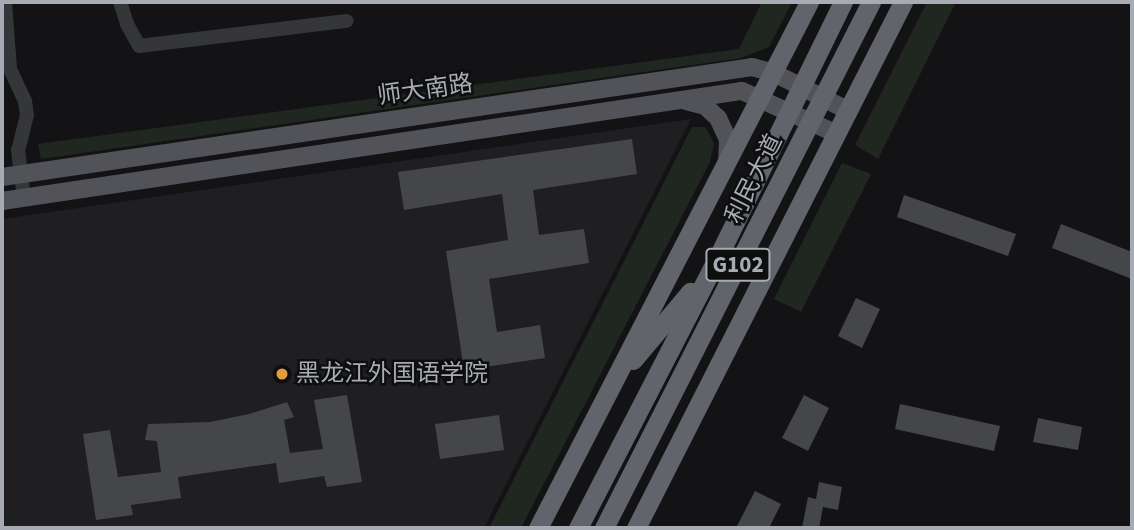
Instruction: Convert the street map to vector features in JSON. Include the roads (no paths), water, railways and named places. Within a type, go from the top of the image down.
[{"type":"highway","points":[[537,528],[809,2]]},
{"type":"highway","name":"利民大道","points":[[578,528],[714,265],[844,2]]},
{"type":"highway","name":"利民大道","points":[[604,528],[871,2]]},
{"type":"highway","points":[[636,528],[903,2]]},
{"type":"highway","points":[[610,387],[714,265]]},
{"type":"highway","points":[[664,410],[747,307]]},
{"type":"main road","name":"师大南路","points":[[2,177],[752,67],[774,73],[847,110]]},
{"type":"main road","name":"师大南路","points":[[2,201],[742,91],[761,97],[835,133]]},
{"type":"main road","points":[[676,101],[697,102],[718,118],[728,139],[726,165]]},
{"type":"street","points":[[5,2],[10,69],[25,101],[27,115],[18,150],[24,198]]},
{"type":"street","points":[[120,2],[127,24],[139,46],[346,21]]},
{"type":"place","name":"黑龙江外国语学院","points":[[282,374]]}]
